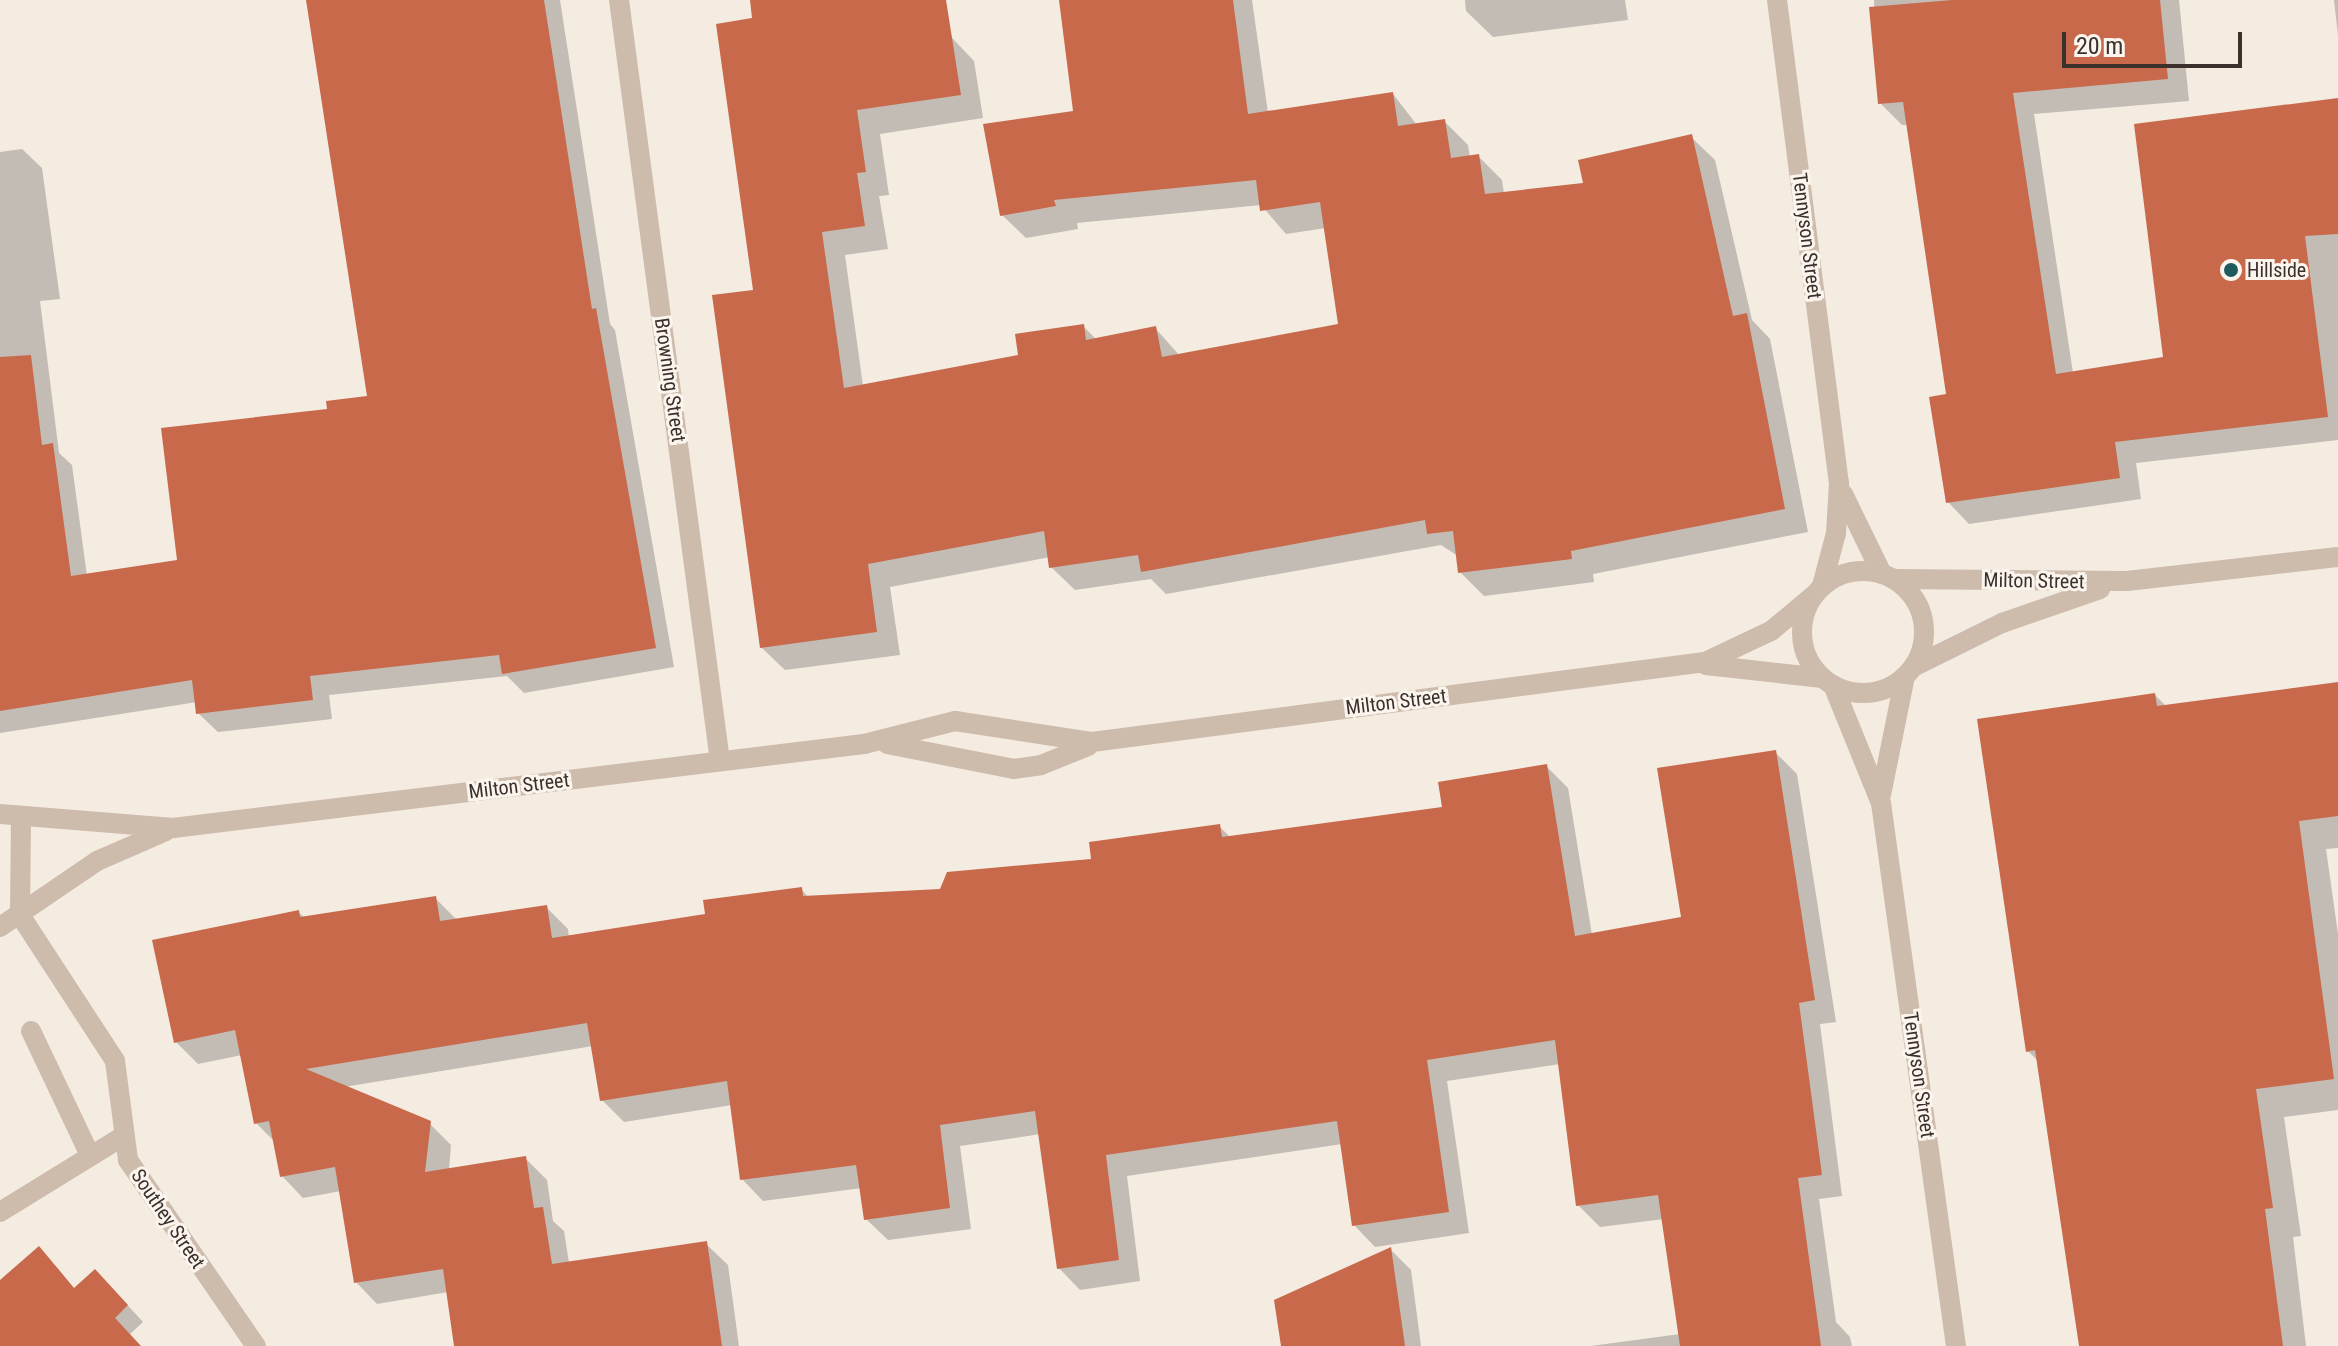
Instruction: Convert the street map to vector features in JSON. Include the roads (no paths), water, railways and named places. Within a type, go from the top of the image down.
[{"type":"street","name":"Browning Street","points":[[619,0],[720,761]]},
{"type":"street","name":"Tennyson Street","points":[[1777,0],[1838,471],[1839,519],[1818,591]]},
{"type":"street","name":"Tennyson Street","points":[[1838,471],[1849,510],[1888,577]]},
{"type":"street","name":"Milton Street","points":[[1888,577],[2127,581],[2338,557]]},
{"type":"street","points":[[1857,571],[1888,577],[1913,596],[1923,619],[1923,644],[1909,672],[1871,693],[1828,682],[1803,645],[1802,620],[1818,591],[1857,571]]},
{"type":"street","name":"Milton Street","points":[[1909,672],[2002,623],[2127,581]]},
{"type":"street","name":"Milton Street","points":[[0,814],[173,828],[864,744],[963,721],[1050,739],[1107,740],[1686,665],[1739,649],[1818,591]]},
{"type":"street","name":"Milton Street","points":[[1686,665],[1828,682]]},
{"type":"street","name":"Tennyson Street","points":[[1881,803],[1909,672]]},
{"type":"street","name":"Tennyson Street","points":[[1828,682],[1881,803],[1956,1346]]},
{"type":"street","name":"Milton Street","points":[[864,744],[899,745],[1023,769],[1107,740]]},
{"type":"street","points":[[20,915],[21,816]]},
{"type":"street","name":"Milton Street","points":[[0,927],[108,855],[173,828]]},
{"type":"street","name":"Southey Street","points":[[20,915],[115,1061],[122,1137],[141,1183],[256,1346]]},
{"type":"street","points":[[31,1031],[90,1155]]},
{"type":"street","points":[[0,1212],[122,1137]]},
{"type":"place","name":"Hillside","points":[[2231,270]]}]
